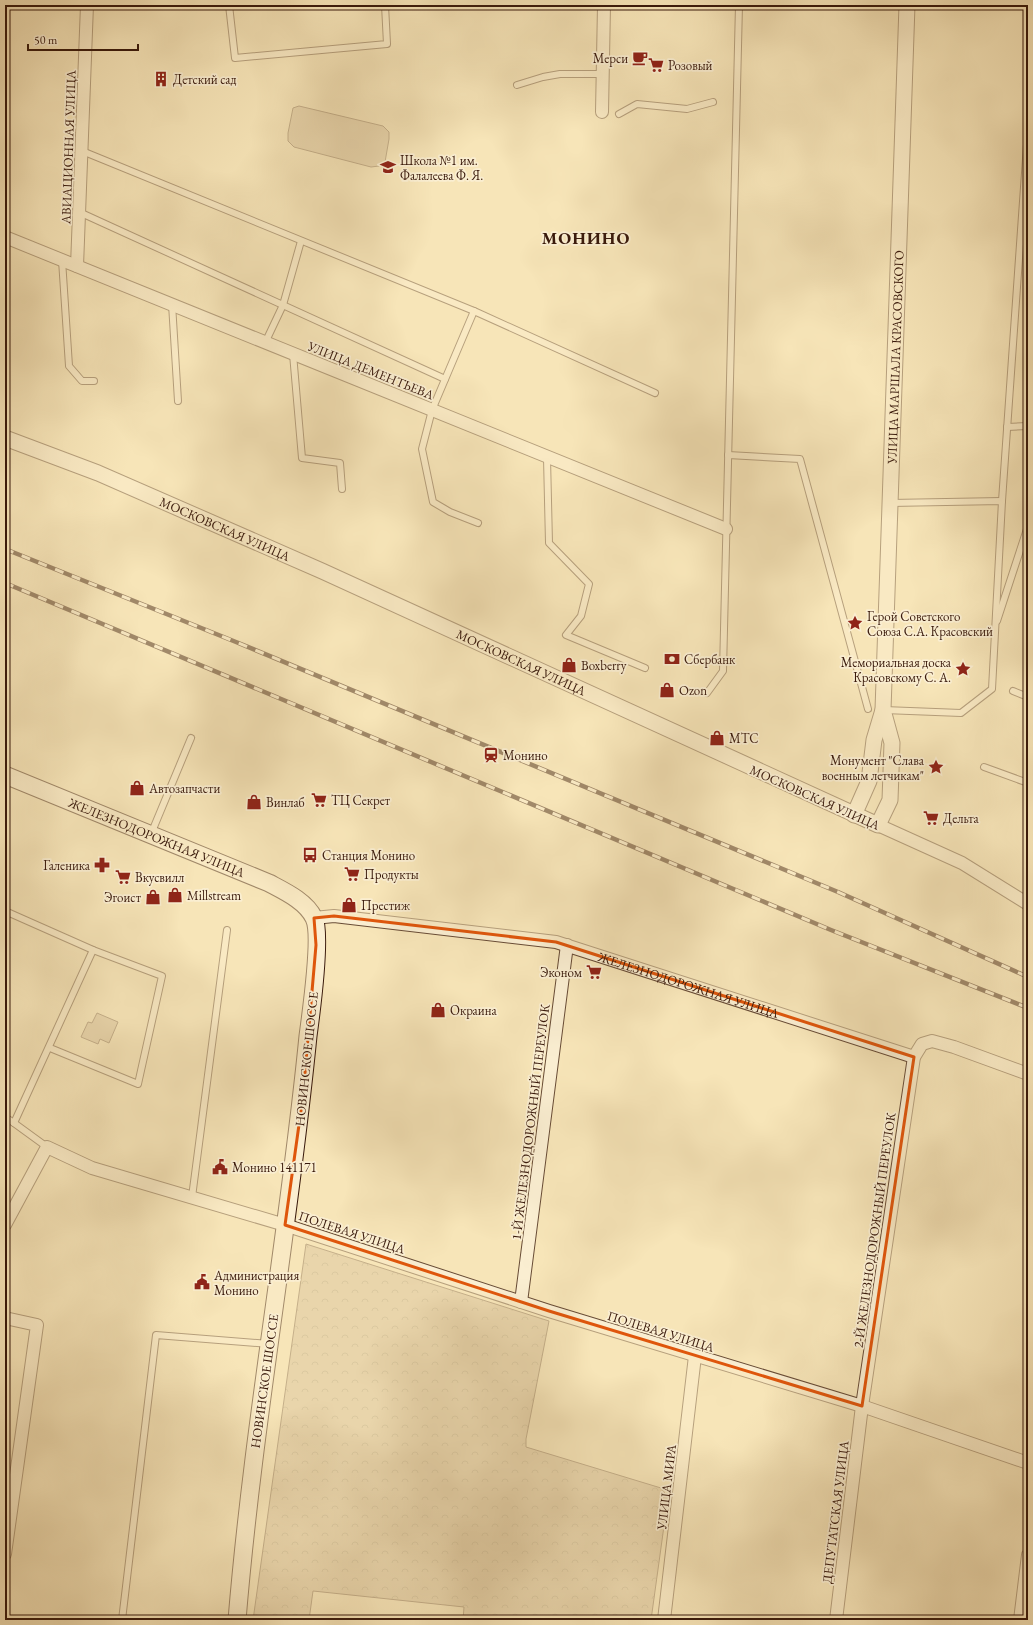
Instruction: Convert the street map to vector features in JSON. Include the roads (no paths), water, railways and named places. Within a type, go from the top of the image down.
[{"type":"main road","name":"ЖЕЛЕЗНОДОРОЖНАЯ УЛИЦА","points":[[5,774],[269,883],[289,894],[310,912]]},
{"type":"main road","name":"НОВИНСКОЕ ШОССЕ","points":[[237,1620],[246,1520],[303,1096],[315,974],[316,938],[310,912]]},
{"type":"street","name":"АВИАЦИОННАЯ УЛИЦА","points":[[77,266],[87,5]]},
{"type":"street","points":[[602,112],[604,5]]},
{"type":"street","name":"УЛИЦА МАРШАЛА КРАСОВСКОГО","points":[[854,815],[869,781],[874,740],[890,503],[907,5]]},
{"type":"street","name":"УЛИЦА ДЕМЕНТЬЕВА","points":[[5,237],[547,458],[726,529]]},
{"type":"street","name":"МОСКОВСКАЯ УЛИЦА","points":[[5,438],[98,474],[315,568],[962,863],[1028,904]]},
{"type":"street","name":"УЛИЦА МАРШАЛА КРАСОВСКОГО","points":[[875,709],[892,744],[890,800],[878,825]]},
{"type":"street","name":"ЖЕЛЕЗНОДОРОЖНАЯ УЛИЦА","points":[[310,912],[334,916],[519,936],[567,945],[914,1057]]},
{"type":"street","name":"1-Й ЖЕЛЕЗНОДОРОЖНЫЙ ПЕРЕУЛОК","points":[[521,1302],[567,945]]},
{"type":"street","points":[[914,1057],[922,1044],[932,1041],[954,1047],[1028,1074]]},
{"type":"street","name":"2-Й ЖЕЛЕЗНОДОРОЖНЫЙ ПЕРЕУЛОК","points":[[862,1406],[914,1057]]},
{"type":"street","points":[[5,1225],[47,1146]]},
{"type":"street","name":"ПОЛЕВАЯ УЛИЦА","points":[[47,1146],[92,1168],[285,1225],[521,1302],[862,1406],[1028,1463]]},
{"type":"street","points":[[5,1318],[37,1325],[5,1554]]},
{"type":"street","name":"УЛИЦА МИРА","points":[[664,1620],[695,1356]]},
{"type":"street","name":"ДЕПУТАТСКАЯ УЛИЦА","points":[[836,1620],[862,1406]]},
{"type":"street","points":[[1020,1620],[1028,1555]]},
{"type":"lane","points":[[229,5],[235,58],[387,44],[385,5]]},
{"type":"lane","points":[[707,693],[722,671],[740,5]]},
{"type":"lane","points":[[517,85],[543,77],[560,74],[603,74]]},
{"type":"lane","points":[[619,114],[638,104],[687,109],[713,102]]},
{"type":"lane","points":[[728,455],[800,459],[875,709],[960,713],[992,689],[1002,501],[1017,305],[1028,130]]},
{"type":"lane","points":[[82,150],[474,312],[655,393]]},
{"type":"lane","points":[[79,212],[445,379]]},
{"type":"lane","points":[[265,342],[283,306],[301,241]]},
{"type":"lane","points":[[62,260],[69,366],[82,381],[94,381]]},
{"type":"lane","points":[[172,304],[178,401]]},
{"type":"lane","points":[[474,312],[432,410],[422,449],[433,502],[450,512],[478,523]]},
{"type":"lane","points":[[293,354],[302,458],[340,463],[342,489]]},
{"type":"lane","points":[[1007,427],[1028,426]]},
{"type":"lane","points":[[547,458],[549,544],[589,584],[581,616],[566,635],[645,668]]},
{"type":"lane","points":[[890,503],[1002,501]]},
{"type":"lane","points":[[994,631],[1028,526]]},
{"type":"lane","points":[[1013,691],[1028,697]]},
{"type":"lane","points":[[150,835],[191,738]]},
{"type":"lane","points":[[984,767],[1028,783]]},
{"type":"lane","points":[[5,911],[93,950],[162,976],[138,1084],[50,1048]]},
{"type":"lane","points":[[192,1197],[227,930]]},
{"type":"lane","points":[[14,1123],[50,1048],[93,950]]},
{"type":"lane","points":[[5,1118],[47,1146]]},
{"type":"lane","points":[[122,1620],[156,1335],[269,1344]]},
{"type":"railway","points":[[5,549],[236,642],[838,892],[1028,977]]},
{"type":"railway","points":[[5,583],[831,930],[1028,1008]]},
{"type":"place","name":"Мерси","points":[[640,58]]},
{"type":"place","name":"Розовый","points":[[656,65]]},
{"type":"place","name":"Детский сад","points":[[161,79]]},
{"type":"place","name":"Школа №1 им. Фалалеева Ф. Я.","points":[[388,167]]},
{"type":"place","name":"Герой Советского Союза С.А. Красовский","points":[[855,623]]},
{"type":"place","name":"Сбербанк","points":[[672,659]]},
{"type":"place","name":"Boxberry","points":[[569,665]]},
{"type":"place","name":"Мемориальная доска Красовскому С. А.","points":[[963,669]]},
{"type":"place","name":"Ozon","points":[[667,690]]},
{"type":"place","name":"МТС","points":[[717,738]]},
{"type":"place","name":"Монино","points":[[491,755]]},
{"type":"place","name":"Монумент \"Слава военным летчикам\"","points":[[936,767]]},
{"type":"place","name":"Автозапчасти","points":[[137,788]]},
{"type":"place","name":"ТЦ Секрет","points":[[319,800]]},
{"type":"place","name":"Винлаб","points":[[254,802]]},
{"type":"place","name":"Дельта","points":[[931,818]]},
{"type":"place","name":"Станция Монино","points":[[310,855]]},
{"type":"place","name":"Галеника","points":[[102,865]]},
{"type":"place","name":"Продукты","points":[[352,874]]},
{"type":"place","name":"Вкусвилл","points":[[123,877]]},
{"type":"place","name":"Millstream","points":[[175,895]]},
{"type":"place","name":"Эгоист","points":[[153,897]]},
{"type":"place","name":"Престиж","points":[[349,905]]},
{"type":"place","name":"Эконом","points":[[594,972]]},
{"type":"place","name":"Окраина","points":[[438,1010]]},
{"type":"place","name":"Монино 141171","points":[[220,1167]]},
{"type":"place","name":"Администрация Монино","points":[[202,1282]]},
{"type":"district","name":"МОНИНО","points":[[586,238]]}]
